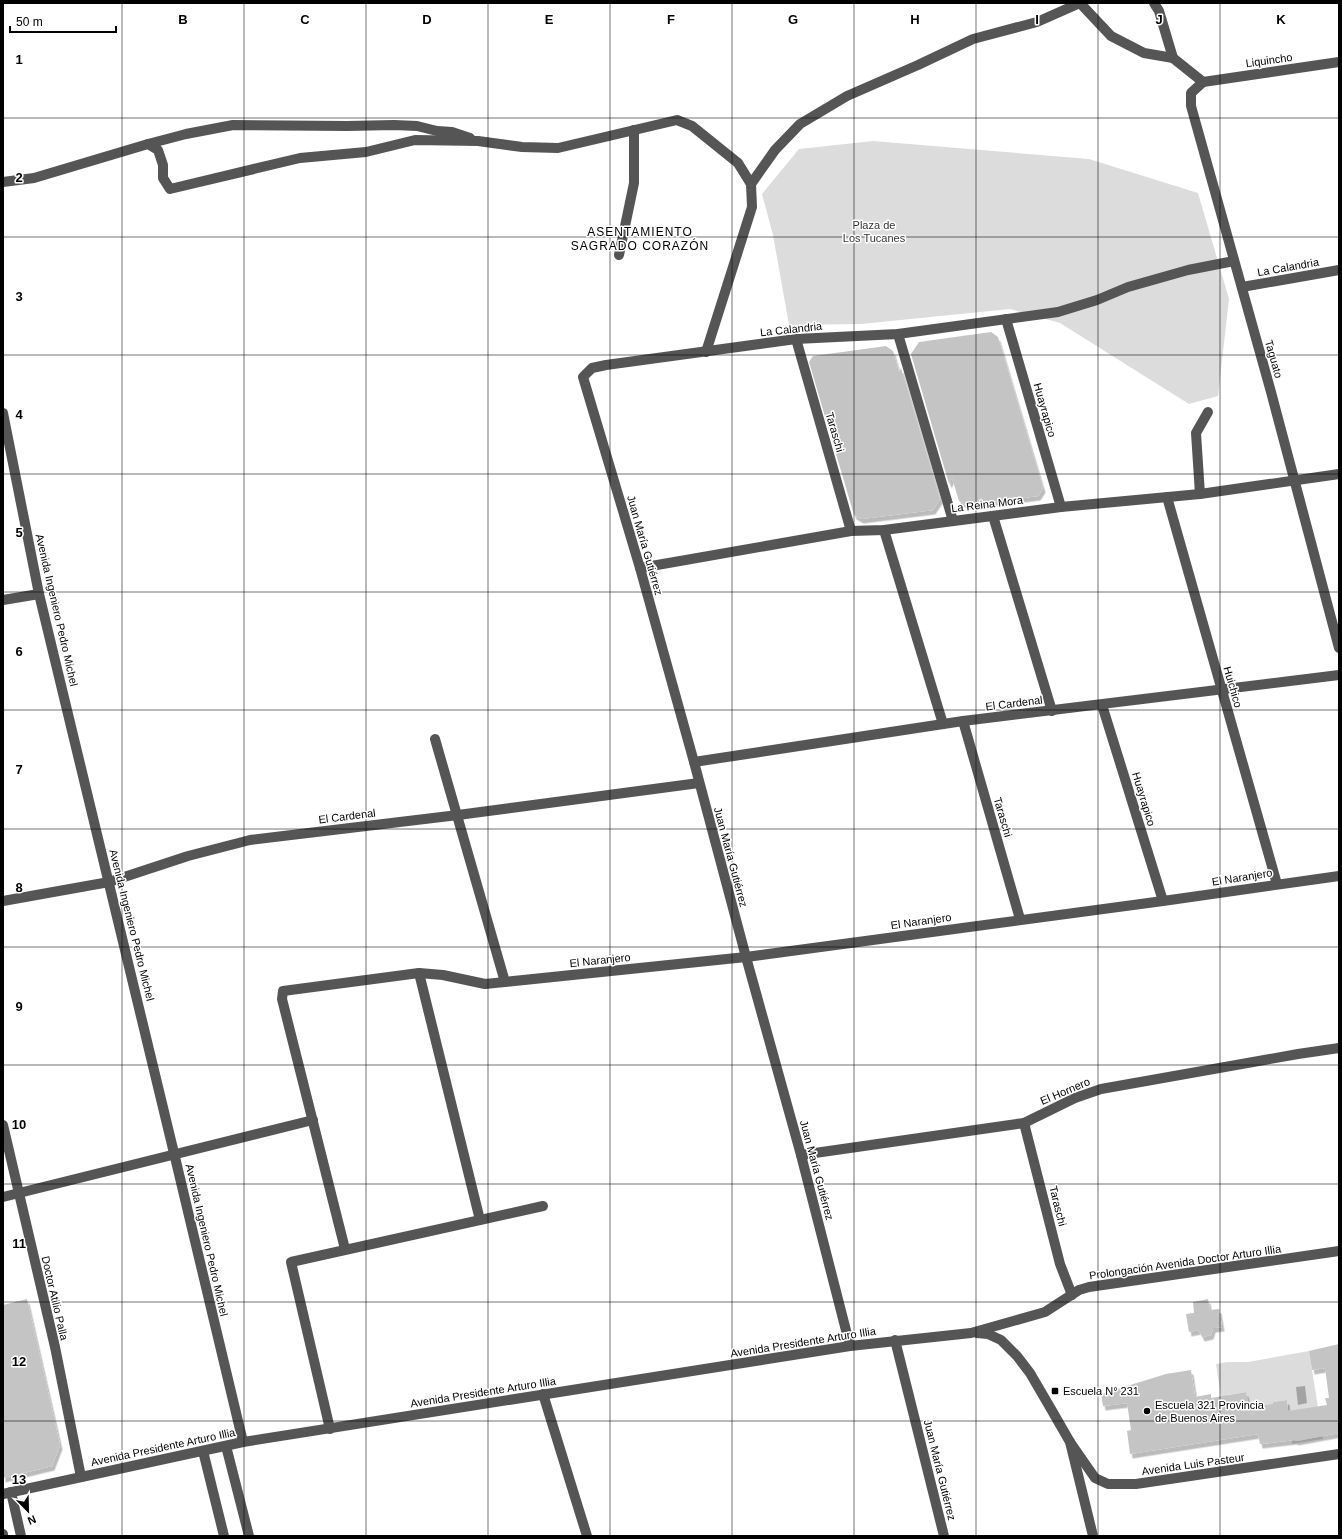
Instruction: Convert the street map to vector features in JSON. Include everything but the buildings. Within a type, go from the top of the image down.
[{"type":"street","points":[[751,184],[775,150],[800,124],[847,96],[973,39],[1038,22],[1080,3],[1110,36],[1144,53],[1173,58],[1203,82]]},
{"type":"street","points":[[1154,3],[1159,11],[1173,58]]},
{"type":"street","name":"Liquincho","points":[[1203,82],[1339,62]]},
{"type":"street","name":"Taguato","points":[[1203,82],[1191,93],[1191,106],[1295,481],[1339,648]]},
{"type":"street","points":[[148,144],[158,150],[163,165],[163,178],[170,189],[300,158],[366,152],[415,140],[478,141],[522,147],[558,148],[678,120],[692,126],[738,164],[751,184],[752,207],[706,352]]},
{"type":"street","points":[[3,182],[34,178],[186,134],[232,126],[417,126],[437,131],[452,132],[478,141]]},
{"type":"street","points":[[619,255],[634,183],[634,130]]},
{"type":"street","name":"La Calandria","points":[[583,377],[592,368],[606,365],[796,339],[898,334],[1058,312],[1097,300],[1128,287],[1188,270],[1234,261]]},
{"type":"street","name":"La Calandria","points":[[1242,287],[1339,270]]},
{"type":"street","name":"Huayrapico","points":[[1006,320],[1061,507]]},
{"type":"street","points":[[898,334],[952,521]]},
{"type":"street","name":"Taraschi","points":[[796,339],[851,532]]},
{"type":"street","name":"Juan María Gutiérrez","points":[[583,377],[640,568],[694,762],[801,1154],[850,1346]]},
{"type":"street","points":[[1200,494],[1196,433],[1208,412]]},
{"type":"street","name":"Avenida Ingeniero Pedro Michel","points":[[3,413],[39,594],[242,1442]]},
{"type":"street","name":"La Reina Mora","points":[[640,568],[851,532],[884,530],[1061,507],[1200,494],[1339,474]]},
{"type":"street","name":"Huichico","points":[[1167,497],[1221,690],[1278,884]]},
{"type":"street","points":[[993,516],[1052,711]]},
{"type":"street","points":[[884,530],[943,724]]},
{"type":"street","points":[[3,600],[39,594]]},
{"type":"street","name":"El Cardenal","points":[[694,762],[963,721],[1339,675]]},
{"type":"street","name":"Huayrapico","points":[[1102,705],[1163,901]]},
{"type":"street","name":"Taraschi","points":[[963,721],[1020,919]]},
{"type":"street","points":[[435,739],[505,982]]},
{"type":"street","name":"El Cardenal","points":[[3,901],[109,882],[188,856],[250,840],[458,815],[699,783]]},
{"type":"street","name":"El Naranjero","points":[[313,1120],[282,999],[283,991],[419,973],[443,975],[484,984],[746,957],[1339,876]]},
{"type":"street","points":[[419,973],[480,1220]]},
{"type":"street","name":"El Hornero","points":[[801,1154],[1024,1123],[1075,1098],[1101,1089],[1339,1048]]},
{"type":"street","points":[[3,1196],[313,1120],[344,1249]]},
{"type":"street","name":"Taraschi","points":[[1024,1123],[1060,1264],[1072,1295]]},
{"type":"street","name":"Doctor Atilio Palla","points":[[3,1125],[55,1347],[81,1477]]},
{"type":"street","points":[[330,1429],[290,1262],[543,1206]]},
{"type":"street","name":"Prolongación Avenida Doctor Arturo Illia","points":[[970,1333],[1045,1312],[1079,1290],[1089,1287],[1339,1251]]},
{"type":"street","points":[[970,1333],[988,1334],[1001,1340],[1018,1356],[1052,1409],[1070,1442],[1093,1536]]},
{"type":"street","name":"Avenida Presidente Arturo Illia","points":[[7,1493],[242,1442],[850,1346],[970,1333]]},
{"type":"street","name":"Juan María Gutiérrez","points":[[895,1340],[944,1536]]},
{"type":"street","points":[[543,1394],[587,1536]]},
{"type":"street","name":"Avenida Luis Pasteur","points":[[1070,1442],[1095,1478],[1108,1484],[1136,1484],[1339,1454]]},
{"type":"street","points":[[226,1446],[249,1536]]},
{"type":"street","points":[[203,1451],[224,1536]]},
{"type":"street","points":[[7,1493],[21,1536]]},
{"type":"green space","name":"Plaza de Los Tucanes","points":[[873,141],[1089,159],[1198,193],[1229,299],[1218,396],[1189,404],[1060,323],[1010,309],[861,324],[789,325],[773,235],[762,194],[799,149]]},
{"type":"green space","points":[[1309,1351],[1323,1439],[1292,1444],[1287,1400],[1273,1402],[1273,1407],[1261,1405],[1249,1411],[1246,1392],[1227,1395],[1230,1416],[1224,1417],[1216,1364],[1227,1362],[1248,1362]]},
{"type":"shaded area","points":[[1305,1386],[1307,1403],[1298,1405],[1296,1387]]},
{"type":"place","name":"Escuela N° 231","points":[[1055,1391]]},
{"type":"place","name":"Escuela 321 Provincia de Buenos Aires","points":[[1147,1411]]},
{"type":"district","name":"ASENTAMIENTO SAGRADO CORAZÓN","points":[[640,239]]}]
